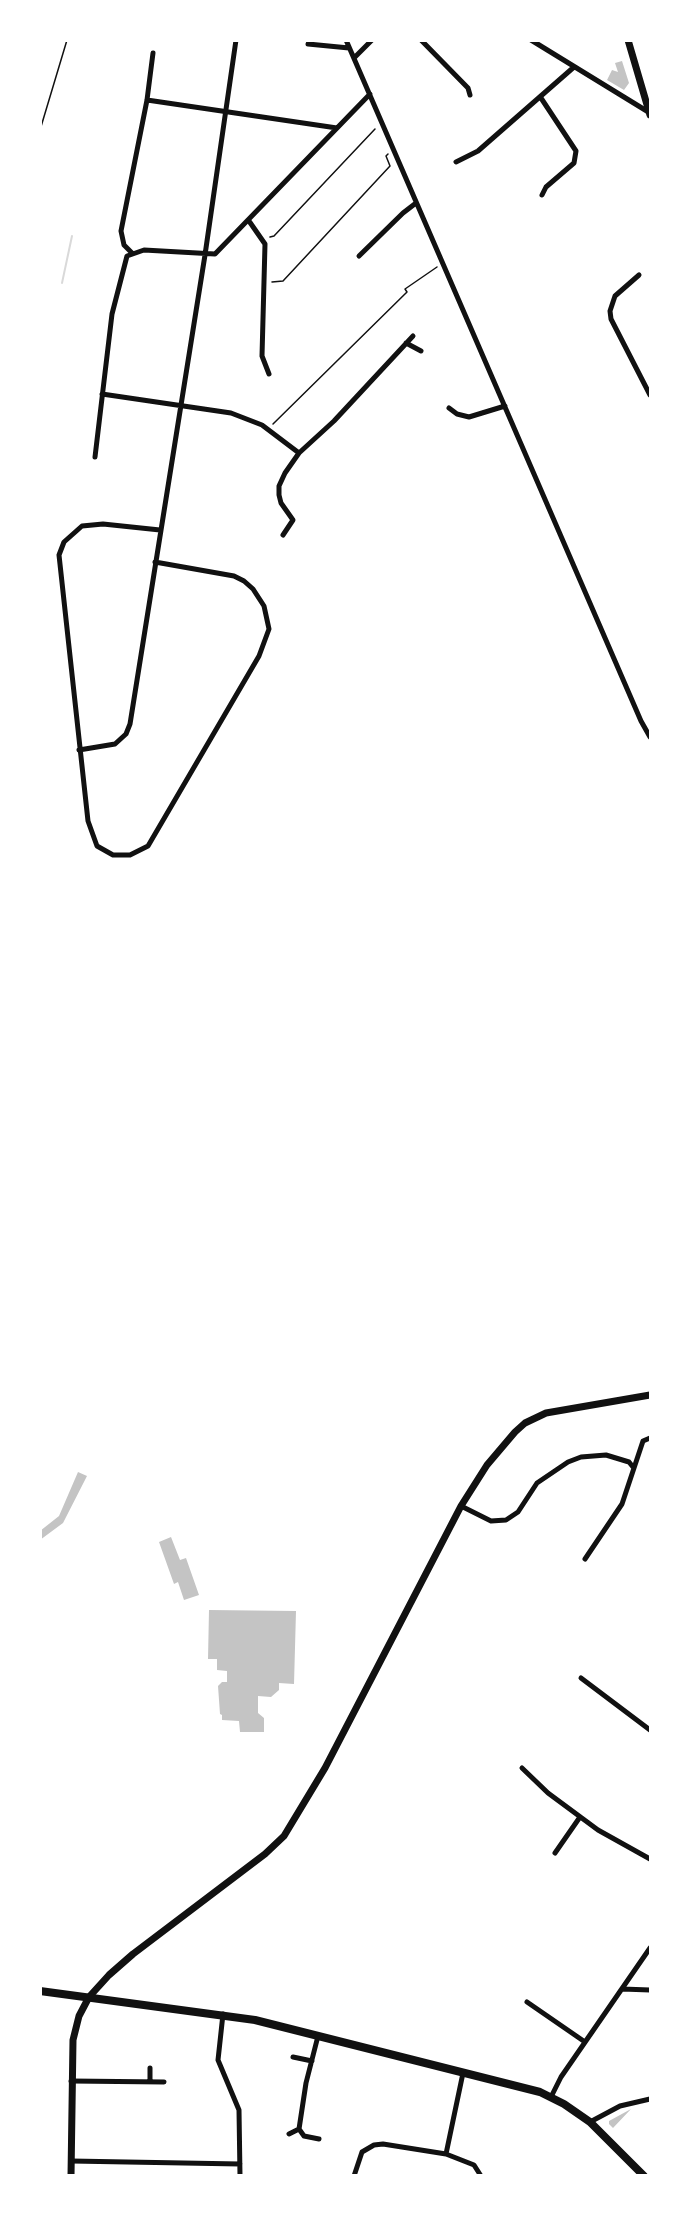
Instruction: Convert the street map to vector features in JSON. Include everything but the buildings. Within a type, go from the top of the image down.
[{"type":"main road","points":[[40,1991],[223,2014],[318,2036],[550,2097],[590,2122],[644,2175]]},
{"type":"street","points":[[80,750],[115,744],[126,734],[130,724],[179,406],[205,255],[236,40]]},
{"type":"street","points":[[346,40],[641,721],[651,736]]},
{"type":"street","points":[[354,58],[372,40]]},
{"type":"street","points":[[421,40],[468,88],[470,95]]},
{"type":"street","points":[[531,40],[650,114]]},
{"type":"street","points":[[628,40],[647,93],[650,114]]},
{"type":"street","points":[[308,44],[349,48]]},
{"type":"street","points":[[132,253],[124,245],[121,231],[147,100],[153,53]]},
{"type":"street","points":[[456,162],[478,151],[574,67]]},
{"type":"street","points":[[95,457],[102,394],[119,280],[124,261],[132,253],[163,250],[205,255],[220,251],[370,94]]},
{"type":"street","points":[[541,98],[576,151],[574,163],[546,187],[542,195]]},
{"type":"street","points":[[147,100],[337,128]]},
{"type":"street","points":[[360,256],[416,203]]},
{"type":"street","points":[[249,221],[263,239],[265,282],[262,356],[269,374]]},
{"type":"street","points":[[639,275],[615,296],[610,311],[611,319],[651,395]]},
{"type":"street","points":[[283,535],[293,520],[281,503],[279,486],[298,453],[334,421],[413,336]]},
{"type":"street","points":[[406,343],[421,351]]},
{"type":"street","points":[[102,394],[231,413],[251,419],[298,453]]},
{"type":"street","points":[[449,408],[457,414],[469,417],[505,406]]},
{"type":"street","points":[[155,562],[234,576],[244,581],[253,589],[264,606],[269,628],[267,640],[148,846],[140,852],[113,855],[98,846],[93,839],[88,821],[60,566],[61,548],[75,530],[92,523],[160,530]]},
{"type":"street","points":[[71,2175],[71,2080],[74,2032],[89,1997],[120,1965],[265,1854],[284,1836],[339,1741],[461,1506],[495,1455],[525,1423],[535,1417],[567,1408],[651,1395]]},
{"type":"street","points":[[585,1559],[622,1504],[643,1442],[651,1438]]},
{"type":"street","points":[[461,1506],[491,1521],[506,1520],[518,1512],[537,1483],[568,1462],[581,1457],[606,1455],[629,1462],[633,1467]]},
{"type":"street","points":[[581,1678],[651,1730]]},
{"type":"street","points":[[522,1768],[548,1793],[580,1817],[651,1859]]},
{"type":"street","points":[[555,1853],[580,1817]]},
{"type":"street","points":[[550,2097],[585,2042],[651,1948]]},
{"type":"street","points":[[622,1989],[651,1990]]},
{"type":"street","points":[[527,2002],[585,2042]]},
{"type":"street","points":[[223,2014],[218,2060],[239,2110],[240,2175]]},
{"type":"street","points":[[318,2036],[299,2129],[304,2136],[319,2139]]},
{"type":"street","points":[[293,2056],[312,2061]]},
{"type":"street","points":[[150,2068],[150,2081]]},
{"type":"street","points":[[446,2154],[463,2073]]},
{"type":"street","points":[[71,2080],[164,2082]]},
{"type":"street","points":[[590,2122],[620,2106],[651,2099]]},
{"type":"street","points":[[290,2134],[299,2129]]},
{"type":"street","points":[[354,2175],[362,2152],[374,2145],[414,2147],[446,2154],[474,2165],[481,2175]]},
{"type":"street","points":[[71,2161],[240,2164]]},
{"type":"path","points":[[40,130],[67,40]]},
{"type":"path","points":[[263,239],[274,236],[382,122]]},
{"type":"path","points":[[265,282],[283,281],[390,166],[386,156],[394,150]]},
{"type":"path","points":[[268,421],[275,425],[408,292],[405,289],[443,263]]},
{"type":"waterway","points":[[62,283],[72,236]]}]
